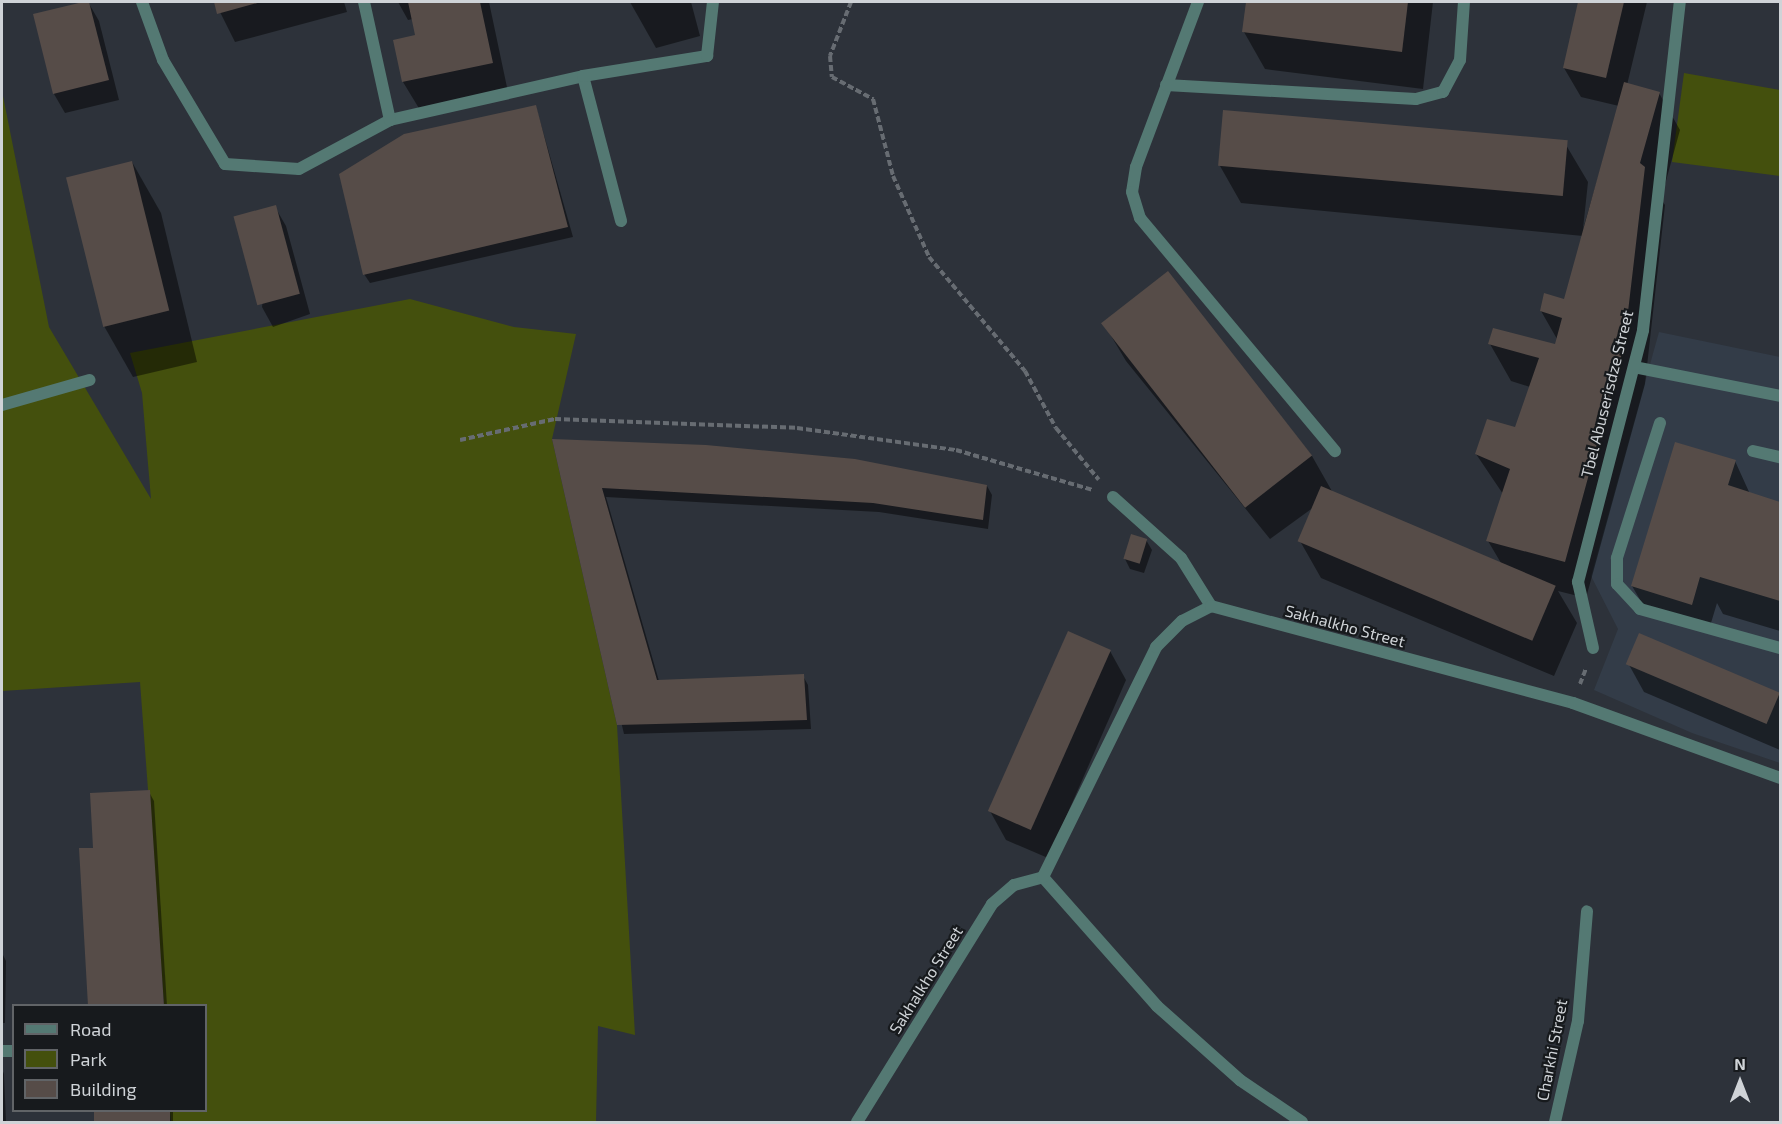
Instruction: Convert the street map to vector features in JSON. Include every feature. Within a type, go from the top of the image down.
[{"type":"street","points":[[142,2],[164,60],[225,164],[299,169],[390,120],[583,76],[707,56],[713,2]]},
{"type":"street","points":[[364,2],[390,120]]},
{"type":"street","points":[[1198,2],[1136,167],[1132,192],[1140,218],[1335,451]]},
{"type":"street","points":[[1166,85],[1416,99],[1443,92],[1460,60],[1464,2]]},
{"type":"street","name":"Tbel Abuserisdze Street","points":[[1593,648],[1579,575],[1643,330],[1680,2]]},
{"type":"street","points":[[583,76],[621,221]]},
{"type":"street","points":[[1634,367],[1780,396]]},
{"type":"street","points":[[2,405],[90,380]]},
{"type":"street","points":[[1660,423],[1617,558],[1617,584],[1640,609],[1780,648]]},
{"type":"street","points":[[1753,451],[1780,457]]},
{"type":"street","points":[[1113,497],[1181,558],[1211,606],[1182,621],[1156,647],[1043,877],[1157,1006],[1240,1080],[1302,1122]]},
{"type":"street","name":"Sakhalkho Street","points":[[1211,606],[1573,703],[1780,778]]},
{"type":"street","name":"Sakhalkho Street","points":[[858,1122],[992,904],[1014,885],[1043,877]]},
{"type":"street","name":"Charkhi Street","points":[[1555,1122],[1578,1021],[1587,911]]},
{"type":"path","points":[[851,2],[830,56],[832,77],[873,99],[893,176],[929,257],[1025,371],[1056,428],[1113,497]]},
{"type":"path","points":[[460,440],[555,419],[797,428],[956,450],[1113,497]]},
{"type":"path","points":[[1573,703],[1593,648]]},
{"type":"shaded area","points":[[1659,332],[1780,357],[1780,763],[1692,733],[1594,690],[1618,629],[1591,576]]},
{"type":"green space","points":[[1684,73],[1780,90],[1780,176],[1672,162]]},
{"type":"green space","points":[[2,91],[49,327],[151,499],[142,393],[130,353],[410,299],[514,327],[576,334],[552,439],[617,725],[635,1035],[598,1026],[596,1122],[171,1122],[170,1112],[207,1112],[207,1004],[164,1004],[140,682],[2,691]]},
{"type":"building","points":[[89,2],[109,80],[53,94],[33,14]]},
{"type":"building","points":[[214,2],[261,2],[217,14]]},
{"type":"building","points":[[408,2],[480,2],[493,63],[402,82],[393,40],[415,35]]},
{"type":"building","points":[[1246,2],[1408,2],[1402,52],[1242,32]]},
{"type":"building","points":[[1578,2],[1624,2],[1606,78],[1563,68]]},
{"type":"building","points":[[1624,82],[1660,92],[1640,163],[1645,167],[1624,346],[1565,562],[1486,541],[1510,469],[1475,454],[1487,419],[1515,427],[1539,358],[1488,344],[1493,328],[1555,344],[1562,318],[1540,311],[1544,293],[1564,299]]},
{"type":"building","points":[[536,105],[568,227],[363,275],[339,174],[404,134]]},
{"type":"building","points":[[1223,110],[1568,140],[1563,196],[1218,166]]},
{"type":"building","points":[[132,161],[169,310],[103,327],[66,177]]},
{"type":"building","points":[[276,205],[300,294],[257,305],[233,216]]},
{"type":"building","points":[[1168,271],[1312,455],[1245,508],[1101,323]]},
{"type":"building","points":[[552,439],[706,445],[855,459],[987,485],[983,520],[873,503],[602,488],[657,680],[804,674],[807,720],[617,725]]},
{"type":"building","points":[[1675,442],[1736,460],[1728,485],[1780,502],[1780,601],[1700,577],[1692,605],[1631,586]]},
{"type":"building","points":[[1321,486],[1556,586],[1532,641],[1298,541]]},
{"type":"building","points":[[1131,534],[1147,539],[1140,564],[1123,559]]},
{"type":"building","points":[[1068,631],[1111,650],[1031,830],[988,811]]},
{"type":"building","points":[[1639,633],[1780,693],[1767,724],[1626,664]]},
{"type":"building","points":[[150,790],[164,1004],[88,1004],[79,848],[93,848],[90,793]]},
{"type":"building","points":[[94,1112],[170,1112],[170,1122],[94,1122]]}]
